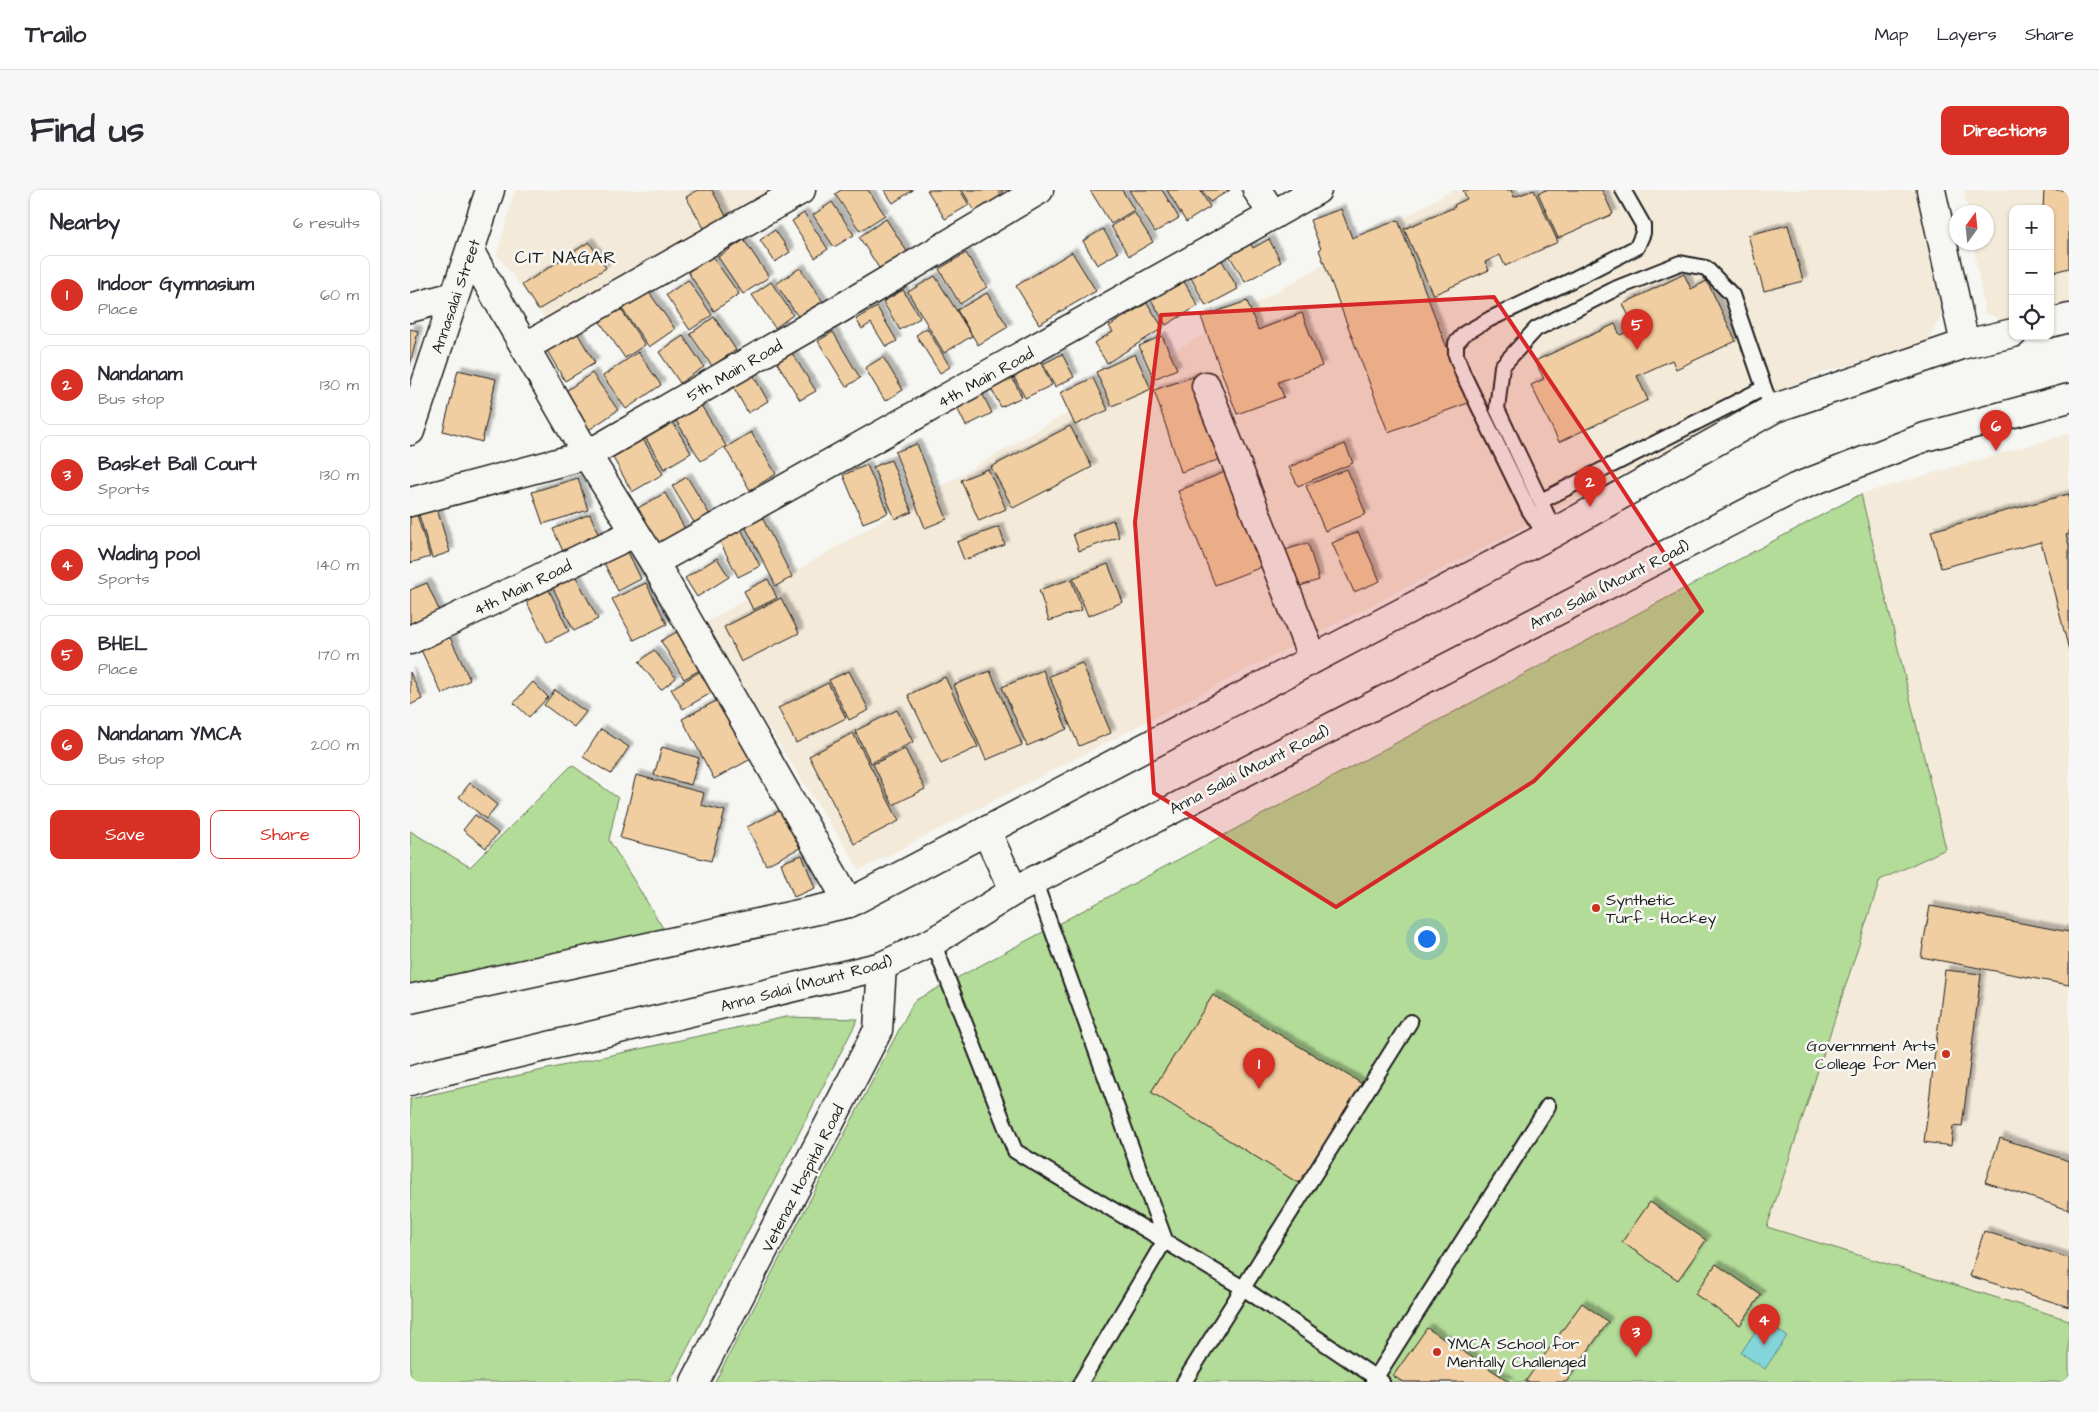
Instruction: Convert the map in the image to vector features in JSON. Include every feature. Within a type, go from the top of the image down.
[{"type":"street","name":"Annasalai Street","points":[[410,431],[490,190]]},
{"type":"street","points":[[525,347],[801,190]]},
{"type":"street","name":"5th Main Road","points":[[410,502],[587,455],[838,310],[1039,190]]},
{"type":"street","points":[[1257,190],[1273,215]]},
{"type":"street","name":"4th Main Road","points":[[654,562],[1317,190]]},
{"type":"street","points":[[1931,190],[1965,344]]},
{"type":"street","points":[[470,252],[587,455],[634,533],[654,562],[850,903]]},
{"type":"street","points":[[410,308],[454,296]]},
{"type":"street","points":[[2054,322],[2069,318]]},
{"type":"street","points":[[410,999],[850,903],[1551,534],[1769,398],[1965,344],[2009,334]]},
{"type":"street","points":[[1206,386],[1313,658]]},
{"type":"street","name":"Anna Salai (Mount Road)","points":[[410,1081],[440,1072],[882,966],[933,942],[1024,886],[1794,488],[1925,436],[2069,398]]},
{"type":"street","name":"4th Main Road","points":[[410,640],[634,533]]},
{"type":"street","points":[[986,831],[1024,886]]},
{"type":"street","name":"Vetenaz Hospital Road","points":[[696,1382],[878,1030],[882,966]]},
{"type":"lane","points":[[1551,534],[1529,510],[1463,374],[1456,355],[1456,343],[1465,333],[1490,319],[1637,247],[1643,233],[1643,225],[1623,190]]},
{"type":"lane","points":[[1541,501],[1769,398],[1732,295],[1706,268],[1680,263],[1617,288],[1536,329],[1502,366],[1497,409],[1541,501],[1551,534]]},
{"type":"lane","points":[[1024,886],[1165,1240]]},
{"type":"lane","points":[[933,942],[1015,1151],[1243,1288],[1377,1381],[1548,1106]]},
{"type":"lane","points":[[1184,1382],[1410,1022]]},
{"type":"lane","points":[[1082,1382],[1165,1240]]},
{"type":"highlighted area","points":[[1494,297],[1702,611],[1534,781],[1336,907],[1154,793],[1135,522],[1161,315]]},
{"type":"shaded area","points":[[515,190],[803,190],[553,329],[497,255]]},
{"type":"shaded area","points":[[1452,190],[1928,190],[1946,310],[1923,348],[1823,372],[860,870],[702,625]]},
{"type":"shaded area","points":[[1964,190],[2069,190],[2069,310],[2054,314],[2054,205],[2009,205],[2009,322],[1985,313],[1974,250],[1994,250],[1994,205],[1967,205]]},
{"type":"shaded area","name":"Government Arts College for Men","points":[[2069,434],[2069,1320],[1766,1227],[1880,880],[1946,849],[1861,494]]},
{"type":"green space","points":[[1861,494],[1946,849],[1880,880],[1767,1227],[2069,1320],[2069,1382],[715,1382],[914,1001]]},
{"type":"green space","points":[[572,765],[618,798],[609,840],[666,933],[410,991],[410,831],[470,867]]},
{"type":"green space","points":[[786,1017],[858,1019],[670,1382],[410,1382],[410,1099]]},
{"type":"water","points":[[1762,1321],[1787,1336],[1765,1369],[1741,1353]]},
{"type":"building","points":[[698,190],[712,190],[727,218],[705,230],[686,197]]},
{"type":"building","points":[[841,190],[868,190],[885,215],[860,231],[835,194]]},
{"type":"building","points":[[884,190],[913,190],[893,203]]},
{"type":"building","points":[[927,190],[960,190],[969,205],[945,219]]},
{"type":"building","points":[[962,190],[998,190],[1003,200],[977,215]]},
{"type":"building","points":[[1001,190],[1017,190],[1005,197]]},
{"type":"building","points":[[1090,190],[1122,190],[1134,210],[1111,224]]},
{"type":"building","points":[[1129,190],[1162,190],[1179,218],[1155,232]]},
{"type":"building","points":[[1167,190],[1200,190],[1210,207],[1186,222]]},
{"type":"building","points":[[1202,190],[1230,190],[1210,202]]},
{"type":"building","points":[[1463,190],[1511,190],[1514,197],[1534,190],[1558,242],[1505,266],[1500,255],[1485,262],[1489,270],[1433,295],[1404,229],[1455,207],[1454,205],[1467,199]]},
{"type":"building","points":[[1546,190],[1602,190],[1613,214],[1558,238],[1538,193]]},
{"type":"building","points":[[2044,190],[2069,190],[2069,268],[2054,272],[2054,205],[2043,205]]},
{"type":"building","points":[[832,202],[854,235],[834,247],[813,215]]},
{"type":"building","points":[[1341,209],[1352,238],[1398,220],[1468,403],[1388,432],[1319,250],[1321,249],[1310,220]]},
{"type":"building","points":[[1134,212],[1153,242],[1129,256],[1111,226]]},
{"type":"building","points":[[804,213],[828,249],[815,258],[792,221]]},
{"type":"building","points":[[886,219],[910,256],[883,274],[859,237]]},
{"type":"building","points":[[1788,225],[1803,281],[1764,291],[1748,235]]},
{"type":"building","points":[[1103,229],[1118,253],[1097,265],[1083,241]]},
{"type":"building","points":[[775,230],[790,252],[775,262],[760,240]]},
{"type":"building","points":[[1247,238],[1253,248],[1269,239],[1281,262],[1245,282],[1226,250]]},
{"type":"building","points":[[744,240],[769,277],[743,294],[718,257]]},
{"type":"building","points":[[589,242],[606,268],[538,310],[522,285]]},
{"type":"building","points":[[1072,252],[1096,291],[1039,324],[1016,286]]},
{"type":"building","points":[[966,253],[987,287],[960,304],[939,269]]},
{"type":"building","points":[[712,256],[739,294],[714,311],[688,272]]},
{"type":"building","points":[[1220,257],[1238,289],[1206,306],[1189,274]]},
{"type":"building","points":[[800,268],[823,302],[799,318],[776,284]]},
{"type":"building","points":[[1684,274],[1691,289],[1707,281],[1736,341],[1676,369],[1672,360],[1637,376],[1648,400],[1559,442],[1531,385],[1544,379],[1535,361],[1615,324],[1620,335],[1635,329],[1623,304]]},
{"type":"building","points":[[935,276],[972,336],[944,353],[908,292]]},
{"type":"building","points":[[1182,278],[1198,306],[1166,325],[1149,296]]},
{"type":"building","points":[[688,280],[712,315],[690,330],[666,295]]},
{"type":"building","points":[[771,282],[793,315],[775,328],[752,295]]},
{"type":"building","points":[[903,290],[920,318],[900,330],[883,302]]},
{"type":"building","points":[[648,291],[675,329],[649,347],[622,309]]},
{"type":"building","points":[[987,293],[1008,327],[978,345],[957,310]]},
{"type":"building","points":[[1247,301],[1258,330],[1302,313],[1322,366],[1278,382],[1284,397],[1237,414],[1201,317]]},
{"type":"building","points":[[1147,303],[1163,328],[1107,363],[1094,343],[1113,332],[1109,326]]},
{"type":"building","points":[[877,307],[897,341],[886,347],[871,323],[862,329],[856,319]]},
{"type":"building","points":[[620,308],[645,345],[625,358],[600,322]]},
{"type":"building","points":[[714,317],[736,350],[712,366],[690,334]]},
{"type":"building","points":[[927,328],[950,367],[940,373],[916,335]]},
{"type":"building","points":[[410,329],[418,331],[410,366]]},
{"type":"building","points":[[576,331],[595,363],[565,381],[546,349]]},
{"type":"building","points":[[833,332],[860,378],[846,387],[818,341]]},
{"type":"building","points":[[683,336],[704,367],[680,383],[659,352]]},
{"type":"building","points":[[1162,336],[1177,369],[1154,379],[1139,346]]},
{"type":"building","points":[[790,350],[816,391],[800,400],[775,359]]},
{"type":"building","points":[[638,352],[661,385],[626,409],[603,376]]},
{"type":"building","points":[[1062,354],[1074,377],[1055,387],[1043,364]]},
{"type":"building","points":[[1135,354],[1151,389],[1112,406],[1096,372]]},
{"type":"building","points":[[883,357],[903,390],[885,401],[865,368]]},
{"type":"building","points":[[1040,361],[1052,385],[1025,398],[1013,375]]},
{"type":"building","points":[[749,368],[768,401],[748,413],[729,379]]},
{"type":"building","points":[[458,370],[496,379],[482,442],[443,431]]},
{"type":"building","points":[[592,373],[618,410],[589,430],[563,393]]},
{"type":"building","points":[[1011,375],[1022,397],[1001,407],[989,385]]},
{"type":"building","points":[[1196,376],[1224,458],[1181,472],[1154,390]]},
{"type":"building","points":[[1093,378],[1108,410],[1075,425],[1060,393]]},
{"type":"building","points":[[981,391],[992,413],[966,426],[955,404]]},
{"type":"building","points":[[699,402],[726,446],[701,461],[674,417]]},
{"type":"building","points":[[671,419],[691,453],[664,469],[644,435]]},
{"type":"building","points":[[1070,426],[1092,467],[1013,508],[991,467]]},
{"type":"building","points":[[751,432],[776,474],[750,490],[725,448]]},
{"type":"building","points":[[642,437],[663,474],[632,492],[611,454]]},
{"type":"building","points":[[917,444],[947,519],[925,528],[895,452]]},
{"type":"building","points":[[1345,444],[1353,463],[1298,486],[1289,467]]},
{"type":"building","points":[[891,460],[912,512],[895,519],[873,467]]},
{"type":"building","points":[[867,465],[888,513],[863,523],[843,475]]},
{"type":"building","points":[[988,469],[1006,509],[979,521],[961,480]]},
{"type":"building","points":[[1347,469],[1366,514],[1325,531],[1306,486]]},
{"type":"building","points":[[1230,470],[1267,565],[1215,585],[1178,491]]},
{"type":"building","points":[[687,477],[710,515],[695,524],[672,486]]},
{"type":"building","points":[[578,478],[588,510],[543,524],[532,492]]},
{"type":"building","points":[[665,493],[686,531],[657,547],[636,509]]},
{"type":"building","points":[[2069,494],[2069,534],[2066,535],[2069,545],[2069,650],[2041,542],[1941,568],[1931,531]]},
{"type":"building","points":[[437,509],[450,552],[432,558],[419,515]]},
{"type":"building","points":[[590,514],[602,543],[566,558],[553,529]]},
{"type":"building","points":[[417,515],[430,557],[410,563],[410,517]]},
{"type":"building","points":[[762,517],[792,577],[776,586],[745,526]]},
{"type":"building","points":[[1113,520],[1119,537],[1079,551],[1073,534]]},
{"type":"building","points":[[999,527],[1005,545],[964,560],[957,542]]},
{"type":"building","points":[[741,529],[760,566],[738,577],[719,540]]},
{"type":"building","points":[[1358,532],[1380,581],[1354,592],[1332,543]]},
{"type":"building","points":[[1308,543],[1319,580],[1297,587],[1285,550]]},
{"type":"building","points":[[626,548],[641,579],[618,591],[603,561]]},
{"type":"building","points":[[717,558],[729,577],[697,597],[685,578]]},
{"type":"building","points":[[1108,564],[1123,602],[1088,616],[1073,578]]},
{"type":"building","points":[[575,575],[598,619],[574,631],[552,586]]},
{"type":"building","points":[[768,579],[777,598],[753,610],[744,591]]},
{"type":"building","points":[[1071,579],[1082,610],[1049,621],[1039,590]]},
{"type":"building","points":[[427,583],[443,619],[414,632],[410,623],[410,590]]},
{"type":"building","points":[[646,583],[667,624],[634,640],[612,599]]},
{"type":"building","points":[[548,588],[569,631],[547,642],[525,599]]},
{"type":"building","points":[[781,598],[799,633],[741,662],[724,627]]},
{"type":"building","points":[[680,630],[703,668],[684,679],[661,641]]},
{"type":"building","points":[[448,633],[470,680],[442,694],[419,646]]},
{"type":"building","points":[[654,650],[676,678],[661,690],[639,662]]},
{"type":"building","points":[[1082,663],[1111,733],[1079,746],[1049,676]]},
{"type":"building","points":[[1043,670],[1067,729],[1027,746],[1002,687]]},
{"type":"building","points":[[701,671],[713,692],[683,709],[671,689]]},
{"type":"building","points":[[849,671],[869,710],[849,720],[829,680]]},
{"type":"building","points":[[990,671],[1022,745],[986,760],[954,685]]},
{"type":"building","points":[[410,672],[422,699],[410,705]]},
{"type":"building","points":[[945,677],[978,747],[941,764],[908,695]]},
{"type":"building","points":[[533,682],[548,697],[529,717],[514,703]]},
{"type":"building","points":[[828,683],[846,718],[796,743],[778,708]]},
{"type":"building","points":[[555,690],[586,712],[574,727],[544,705]]},
{"type":"building","points":[[720,699],[751,759],[714,779],[682,719]]},
{"type":"building","points":[[897,710],[913,742],[871,763],[855,731]]},
{"type":"building","points":[[601,729],[629,747],[611,774],[583,757]]},
{"type":"building","points":[[853,733],[899,821],[854,844],[809,756]]},
{"type":"building","points":[[662,747],[699,758],[691,785],[654,775]]},
{"type":"building","points":[[905,749],[925,789],[893,805],[873,764]]},
{"type":"building","points":[[636,775],[704,793],[701,805],[725,811],[711,861],[620,838]]},
{"type":"building","points":[[470,783],[497,805],[486,819],[459,797]]},
{"type":"building","points":[[781,810],[800,848],[766,865],[747,827]]},
{"type":"building","points":[[475,815],[498,833],[486,848],[463,830]]},
{"type":"building","points":[[802,855],[815,888],[794,897],[781,863]]},
{"type":"building","points":[[1930,906],[2069,932],[2069,985],[1921,957]]},
{"type":"building","points":[[1945,970],[1981,974],[1962,1127],[1953,1126],[1951,1146],[1924,1142]]},
{"type":"building","points":[[1213,995],[1366,1086],[1303,1186],[1151,1092]]},
{"type":"building","points":[[2000,1138],[2069,1161],[2069,1210],[1985,1182]]},
{"type":"building","points":[[1650,1202],[1706,1240],[1678,1280],[1622,1242]]},
{"type":"building","points":[[1984,1231],[2069,1258],[2069,1307],[1970,1276]]},
{"type":"building","points":[[1716,1264],[1761,1295],[1740,1325],[1695,1294]]},
{"type":"building","name":"YMCA School for Mentally Challenged","points":[[1582,1303],[1608,1322],[1566,1382],[1525,1382]]},
{"type":"building","name":"YMCA School for Mentally Challenged","points":[[1427,1328],[1510,1382],[1403,1382],[1393,1376]]},
{"type":"place","name":"BHEL","points":[[1637,350]]},
{"type":"place","name":"Nandanam YMCA","points":[[1996,451]]},
{"type":"place","name":"Nandanam","points":[[1590,507]]},
{"type":"place","name":"Synthetic Turf - Hockey","points":[[1596,908]]},
{"type":"place","name":"Government Arts College for Men","points":[[1946,1054]]},
{"type":"place","name":"Indoor Gymnasium","points":[[1259,1089]]},
{"type":"place","name":"Wading pool","points":[[1764,1345]]},
{"type":"place","name":"YMCA School for Mentally Challenged","points":[[1437,1352]]},
{"type":"place","name":"Basket Ball Court","points":[[1636,1357]]},
{"type":"district","name":"CIT NAGAR","points":[[566,257]]}]
